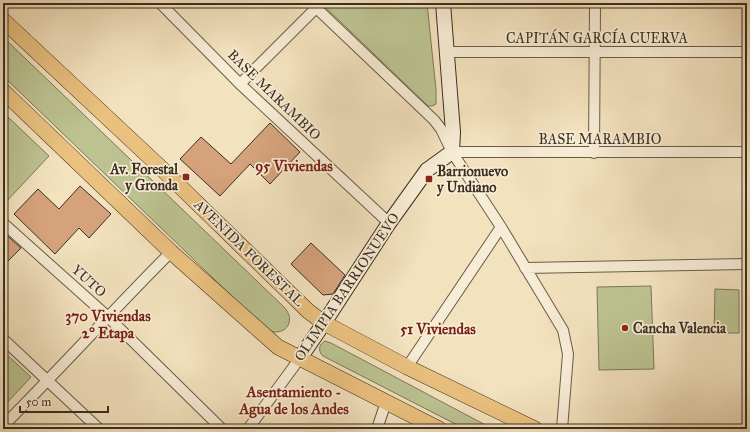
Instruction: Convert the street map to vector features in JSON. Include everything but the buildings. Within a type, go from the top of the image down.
[{"type":"main road","name":"AVENIDA FORESTAL","points":[[3,20],[159,166],[308,311],[324,323],[407,367],[535,429]]},
{"type":"main road","points":[[3,91],[171,252],[278,347],[439,429]]},
{"type":"street","name":"BASE MARAMBIO","points":[[160,3],[240,84],[389,223]]},
{"type":"street","points":[[443,3],[453,132],[452,152]]},
{"type":"street","points":[[594,153],[595,3]]},
{"type":"street","points":[[240,84],[313,5],[434,120],[441,129],[452,152],[501,227],[563,330],[568,354],[562,429]]},
{"type":"street","name":"CAPITÁN GARCÍA CUERVA","points":[[448,52],[747,52]]},
{"type":"street","name":"BASE MARAMBIO","points":[[452,152],[747,152]]},
{"type":"street","name":"OLIMPIA BARRIONUEVO","points":[[248,429],[300,358],[389,223],[427,170],[452,152]]},
{"type":"street","name":"YUTO","points":[[3,223],[108,316],[222,429]]},
{"type":"street","points":[[407,367],[501,227]]},
{"type":"street","points":[[3,426],[171,252]]},
{"type":"street","points":[[525,268],[747,264]]},
{"type":"street","points":[[3,338],[99,429]]},
{"type":"street","points":[[377,429],[386,402]]},
{"type":"green space","points":[[321,3],[427,3],[436,90],[436,104],[428,106]]},
{"type":"green space","points":[[3,37],[284,307],[289,318],[287,327],[278,332],[272,332],[266,329],[3,76]]},
{"type":"green space","points":[[8,117],[49,156],[3,205],[3,123]]},
{"type":"green space","name":"Cancha Valencia","points":[[651,286],[654,369],[599,370],[597,287]]},
{"type":"green space","points":[[715,289],[739,290],[739,333],[714,333]]},
{"type":"green space","points":[[325,341],[493,429],[465,429],[323,356],[320,352],[320,348]]},
{"type":"green space","points":[[3,351],[31,377],[3,407]]},
{"type":"place","name":"Av. Forestal y Gronda","points":[[186,177]]},
{"type":"place","name":"Barrionuevo y Undiano","points":[[429,179]]},
{"type":"place","name":"Cancha Valencia","points":[[625,328]]},
{"type":"district","name":"95 Viviendas","points":[[294,166]]},
{"type":"district","name":"370 Viviendas 2° Etapa","points":[[108,324]]},
{"type":"district","name":"51 Viviendas","points":[[438,329]]},
{"type":"district","name":"Asentamiento - Agua de los Andes","points":[[294,400]]}]
